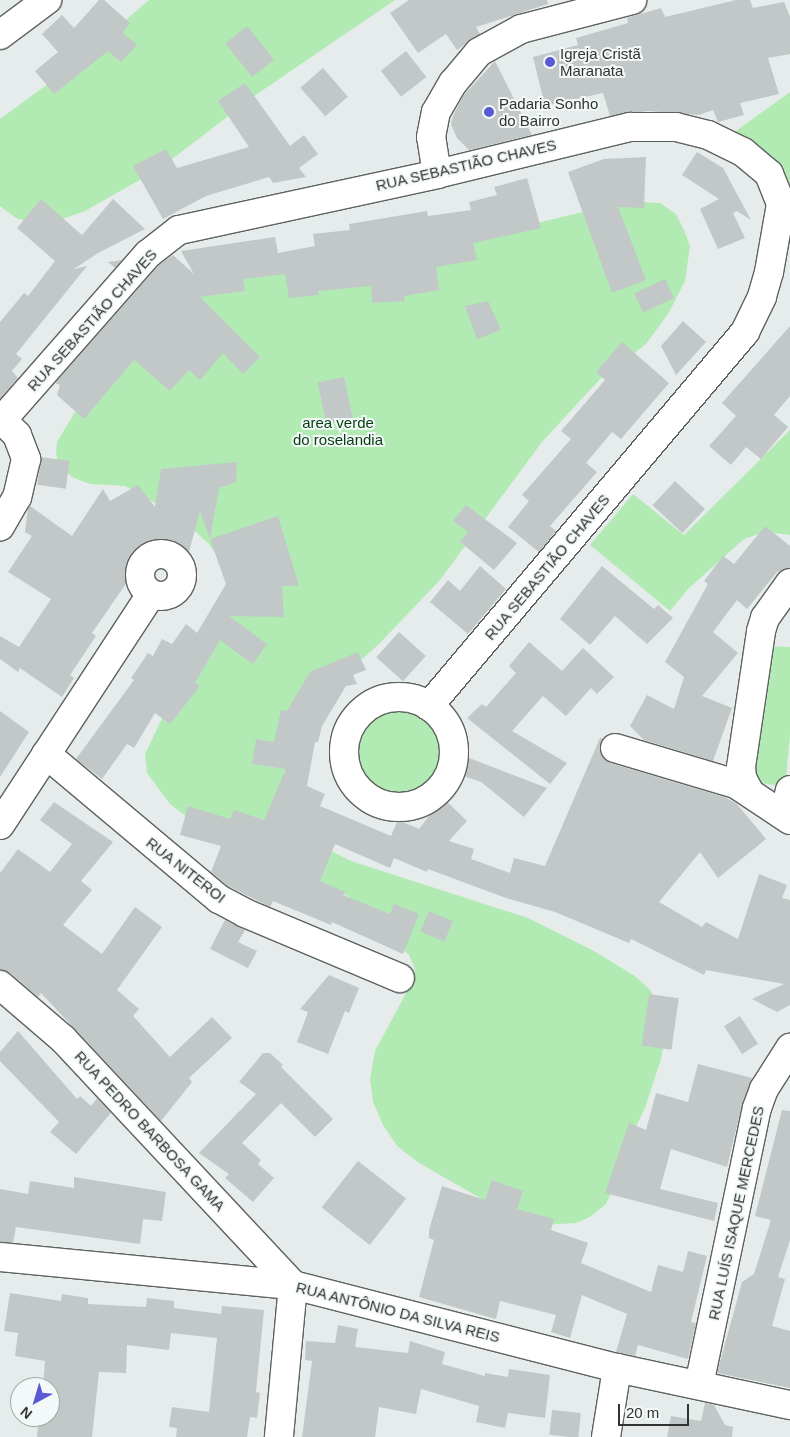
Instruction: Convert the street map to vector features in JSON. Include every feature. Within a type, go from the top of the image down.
[{"type":"street","points":[[0,35],[47,0]]},
{"type":"street","points":[[437,174],[431,137],[436,112],[453,83],[479,52],[521,29],[632,0]]},
{"type":"street","name":"RUA SEBASTIÃO CHAVES","points":[[1,419],[148,254],[180,230],[437,174],[614,130],[676,127],[708,135],[749,157],[773,181],[781,204],[776,244],[755,315],[741,338],[429,706]]},
{"type":"street","points":[[0,527],[18,497],[26,459],[17,435],[1,419]]},
{"type":"street","points":[[749,791],[742,778],[741,767],[761,631],[769,612],[790,583]]},
{"type":"street","points":[[0,825],[151,594]]},
{"type":"street","points":[[615,748],[724,780],[749,791],[790,820]]},
{"type":"street","name":"RUA NITEROI","points":[[46,754],[219,898],[245,913],[400,978]]},
{"type":"street","points":[[790,790],[787,803],[790,815]]},
{"type":"street","name":"RUA PEDRO BARBOSA GAMA","points":[[0,985],[63,1039],[293,1284]]},
{"type":"street","name":"RUA LUÍS ISAQUE MERCEDES","points":[[699,1385],[757,1108],[764,1089],[790,1048]]},
{"type":"street","name":"RUA ANTÔNIO DA SILVA REIS","points":[[0,1257],[293,1284],[617,1368],[790,1405]]},
{"type":"street","points":[[279,1437],[293,1284]]},
{"type":"street","points":[[606,1437],[617,1368]]},
{"type":"green space","points":[[149,0],[395,0],[260,92],[159,169],[85,211],[51,223],[29,222],[16,218],[0,206],[0,119],[71,67]]},
{"type":"green space","points":[[790,92],[790,184],[761,148],[733,133]]},
{"type":"green space","name":"area verde do roselandia","points":[[627,201],[660,203],[676,214],[690,246],[685,281],[668,314],[646,344],[601,378],[542,442],[440,580],[379,644],[317,699],[292,752],[323,847],[351,861],[528,918],[592,950],[635,976],[650,990],[661,1008],[666,1032],[661,1059],[645,1108],[623,1153],[617,1180],[606,1204],[590,1217],[576,1223],[542,1225],[489,1203],[419,1163],[397,1146],[383,1125],[373,1102],[370,1079],[375,1051],[413,980],[415,969],[409,955],[349,897],[191,820],[170,804],[147,773],[145,754],[231,574],[208,543],[178,516],[125,486],[90,484],[72,477],[58,463],[56,452],[57,442],[78,407],[168,311],[249,274],[521,227]]},
{"type":"green space","points":[[790,430],[790,535],[765,532],[744,539],[688,589],[670,611],[590,545],[633,494],[684,535]]},
{"type":"green space","points":[[761,646],[790,647],[790,735],[785,787],[744,780]]},
{"type":"green space","points":[[400,702],[419,706],[435,717],[446,733],[450,752],[446,771],[435,787],[419,798],[400,802],[381,798],[365,787],[354,771],[350,752],[354,733],[365,717],[381,706]]},
{"type":"building","points":[[99,0],[104,0],[130,23],[123,33],[137,45],[121,62],[108,51],[54,94],[35,71],[58,52],[42,34],[62,15],[74,28]]},
{"type":"building","points":[[409,0],[547,0],[548,4],[476,27],[480,34],[457,50],[446,34],[418,53],[390,13]]},
{"type":"building","points":[[736,0],[750,0],[753,8],[784,2],[790,17],[790,54],[768,58],[779,94],[740,103],[744,115],[718,122],[713,110],[699,115],[648,111],[610,116],[603,93],[545,106],[533,57],[578,45],[576,38],[628,23],[627,18],[661,8],[665,17]]},
{"type":"building","points":[[247,26],[274,59],[252,77],[225,44]]},
{"type":"building","points":[[406,51],[426,77],[401,97],[381,71]]},
{"type":"building","name":"Padaria Sonho do Bairro","points":[[495,61],[532,135],[469,150],[457,138],[451,124],[453,116],[463,96]]},
{"type":"building","points":[[323,68],[348,97],[325,116],[300,88]]},
{"type":"building","points":[[245,83],[290,146],[304,135],[318,154],[299,168],[306,177],[273,183],[269,177],[206,196],[163,219],[133,166],[166,149],[177,168],[249,147],[218,101]]},
{"type":"building","points":[[697,152],[723,168],[751,220],[737,211],[733,213],[745,238],[718,249],[700,209],[719,199],[682,175]]},
{"type":"building","points":[[646,157],[644,208],[618,207],[646,280],[612,293],[568,172],[604,159]]},
{"type":"building","points":[[527,178],[541,228],[473,243],[477,260],[436,267],[439,290],[404,296],[405,301],[372,303],[371,286],[318,291],[319,295],[289,298],[285,274],[243,279],[245,291],[200,297],[260,357],[243,374],[223,353],[200,380],[189,370],[170,391],[134,360],[84,419],[57,395],[60,385],[55,383],[159,265],[173,255],[194,274],[181,251],[275,237],[278,253],[315,246],[313,234],[350,230],[349,224],[427,211],[428,216],[471,210],[469,202],[497,195],[494,187]]},
{"type":"building","points":[[41,199],[82,235],[113,199],[145,229],[98,253],[74,269],[87,266],[16,354],[22,359],[12,371],[18,378],[0,399],[0,322],[24,293],[28,296],[55,261],[17,228]]},
{"type":"building","points":[[122,260],[115,268],[108,262]]},
{"type":"building","points":[[665,279],[674,298],[643,312],[634,293]]},
{"type":"building","points":[[488,301],[501,330],[477,339],[465,306]]},
{"type":"building","points":[[683,321],[706,342],[676,375],[661,346]]},
{"type":"building","points":[[790,326],[790,396],[774,415],[788,427],[761,459],[746,447],[731,465],[709,446],[736,416],[722,403]]},
{"type":"building","points":[[622,342],[669,383],[621,439],[612,432],[586,463],[597,472],[550,526],[556,531],[539,552],[508,527],[529,501],[522,495],[571,439],[561,431],[605,380],[596,372]]},
{"type":"building","points":[[344,377],[353,418],[326,424],[318,383]]},
{"type":"building","points":[[41,457],[70,461],[66,489],[37,485]]},
{"type":"building","points":[[237,462],[236,482],[219,488],[210,539],[278,516],[299,586],[282,586],[284,617],[229,616],[267,644],[253,664],[220,640],[195,683],[200,686],[170,724],[155,713],[134,748],[127,744],[102,779],[76,759],[134,680],[131,678],[148,653],[153,656],[162,639],[172,644],[186,624],[197,633],[226,584],[200,511],[189,552],[154,543],[92,633],[96,636],[70,675],[74,678],[62,697],[20,668],[18,672],[0,659],[0,636],[19,647],[51,599],[8,572],[32,536],[25,532],[28,508],[30,506],[72,536],[103,489],[110,501],[138,485],[155,507],[161,469]]},
{"type":"building","points":[[675,481],[705,509],[682,533],[652,505]]},
{"type":"building","points":[[466,505],[517,543],[494,570],[460,542],[468,532],[453,521]]},
{"type":"building","points":[[765,526],[790,546],[790,568],[777,572],[747,609],[737,600],[713,632],[738,653],[702,696],[732,708],[713,761],[644,740],[630,726],[647,695],[674,709],[684,677],[665,662],[708,584],[704,581],[723,556],[734,564]]},
{"type":"building","points":[[480,566],[506,589],[468,634],[430,602],[448,580],[460,591]]},
{"type":"building","points":[[602,566],[654,609],[658,605],[673,618],[647,644],[615,616],[590,645],[560,619]]},
{"type":"building","points":[[399,632],[426,656],[403,681],[376,657]]},
{"type":"building","points":[[529,642],[562,671],[583,648],[614,677],[597,694],[591,688],[566,716],[543,696],[512,731],[567,763],[550,784],[467,718],[482,704],[486,707],[516,673],[509,666]]},
{"type":"building","points":[[358,652],[366,670],[353,675],[357,684],[346,686],[322,726],[318,742],[315,742],[307,786],[325,794],[320,806],[391,836],[398,820],[419,829],[443,798],[467,821],[449,841],[474,849],[471,859],[510,873],[514,858],[545,866],[600,738],[603,739],[600,752],[610,763],[724,797],[736,803],[766,839],[718,878],[700,852],[659,902],[702,927],[706,922],[738,939],[759,874],[787,885],[782,898],[790,900],[790,1005],[777,1012],[752,999],[784,984],[706,970],[704,975],[631,939],[629,943],[555,912],[506,898],[428,869],[427,872],[394,858],[390,868],[335,844],[320,881],[345,892],[343,895],[390,914],[394,904],[419,914],[403,954],[332,922],[331,925],[273,901],[270,907],[228,886],[211,872],[221,846],[180,835],[188,806],[230,819],[234,810],[264,820],[286,769],[252,764],[256,739],[274,742],[281,710],[287,711],[310,672]]},
{"type":"building","points":[[0,711],[29,732],[0,777]]},
{"type":"building","points":[[464,756],[547,788],[524,817],[481,782],[458,774]]},
{"type":"building","points":[[54,802],[113,842],[81,881],[92,890],[63,925],[102,954],[135,907],[162,927],[117,990],[139,1009],[133,1016],[170,1057],[212,1017],[232,1038],[189,1078],[192,1082],[161,1121],[41,993],[38,997],[10,973],[0,970],[0,873],[18,849],[50,872],[72,844],[40,820]]},
{"type":"building","points":[[429,911],[453,921],[444,941],[420,931]]},
{"type":"building","points":[[225,920],[245,930],[238,942],[257,951],[248,968],[210,949]]},
{"type":"building","points":[[329,975],[359,988],[349,1013],[345,1011],[328,1054],[297,1042],[308,1012],[300,1009]]},
{"type":"building","points":[[649,994],[679,998],[671,1050],[642,1045]]},
{"type":"building","points":[[740,1016],[758,1044],[742,1054],[724,1026]]},
{"type":"building","points":[[18,1031],[77,1099],[80,1096],[91,1106],[97,1098],[111,1113],[76,1154],[50,1132],[59,1122],[0,1061],[0,1052]]},
{"type":"building","points":[[263,1053],[270,1053],[283,1065],[281,1067],[333,1119],[315,1137],[281,1103],[242,1143],[261,1160],[258,1164],[274,1178],[253,1202],[225,1178],[229,1174],[199,1153],[256,1094],[239,1082]]},
{"type":"building","points":[[698,1064],[752,1078],[742,1105],[727,1167],[671,1149],[660,1189],[718,1203],[714,1221],[605,1193],[629,1123],[646,1130],[656,1093],[688,1102]]},
{"type":"building","points":[[782,1110],[790,1111],[790,1240],[778,1277],[785,1279],[772,1326],[790,1331],[790,1388],[717,1373],[742,1282],[754,1274],[771,1220],[755,1216]]},
{"type":"building","points":[[358,1161],[406,1199],[370,1245],[322,1207]]},
{"type":"building","points":[[74,1177],[166,1192],[162,1221],[143,1219],[140,1244],[16,1227],[13,1243],[0,1242],[0,1189],[28,1194],[30,1181],[74,1188]]},
{"type":"building","points":[[492,1180],[523,1191],[517,1209],[554,1219],[551,1230],[588,1243],[581,1263],[651,1292],[658,1265],[683,1272],[688,1251],[707,1256],[691,1322],[696,1323],[688,1359],[638,1345],[635,1356],[616,1352],[627,1314],[582,1295],[570,1338],[551,1332],[556,1315],[500,1301],[496,1319],[419,1297],[434,1240],[429,1238],[429,1230],[442,1186],[485,1200]]},
{"type":"building","points":[[10,1293],[61,1301],[62,1294],[88,1298],[88,1304],[146,1307],[147,1298],[174,1301],[174,1308],[221,1314],[222,1306],[264,1310],[256,1392],[260,1393],[257,1418],[250,1417],[247,1437],[176,1437],[177,1428],[169,1427],[172,1407],[209,1412],[217,1338],[171,1333],[169,1350],[127,1345],[126,1373],[99,1372],[92,1437],[37,1437],[38,1427],[60,1427],[60,1377],[44,1377],[45,1361],[15,1356],[18,1333],[4,1331]]},
{"type":"building","points":[[338,1325],[358,1329],[355,1347],[408,1353],[410,1341],[445,1352],[442,1364],[485,1376],[485,1373],[508,1377],[509,1369],[550,1375],[545,1418],[508,1413],[505,1428],[476,1422],[479,1406],[421,1389],[416,1414],[379,1407],[375,1437],[302,1437],[312,1361],[305,1360],[306,1341],[335,1343]]},
{"type":"building","points":[[705,1403],[714,1405],[725,1425],[733,1427],[732,1437],[667,1437],[671,1416],[701,1421]]},
{"type":"building","points":[[552,1410],[581,1413],[578,1437],[549,1435]]},
{"type":"place","name":"Igreja Cristã Maranata","points":[[550,62]]},
{"type":"place","name":"Padaria Sonho do Bairro","points":[[489,112]]}]
